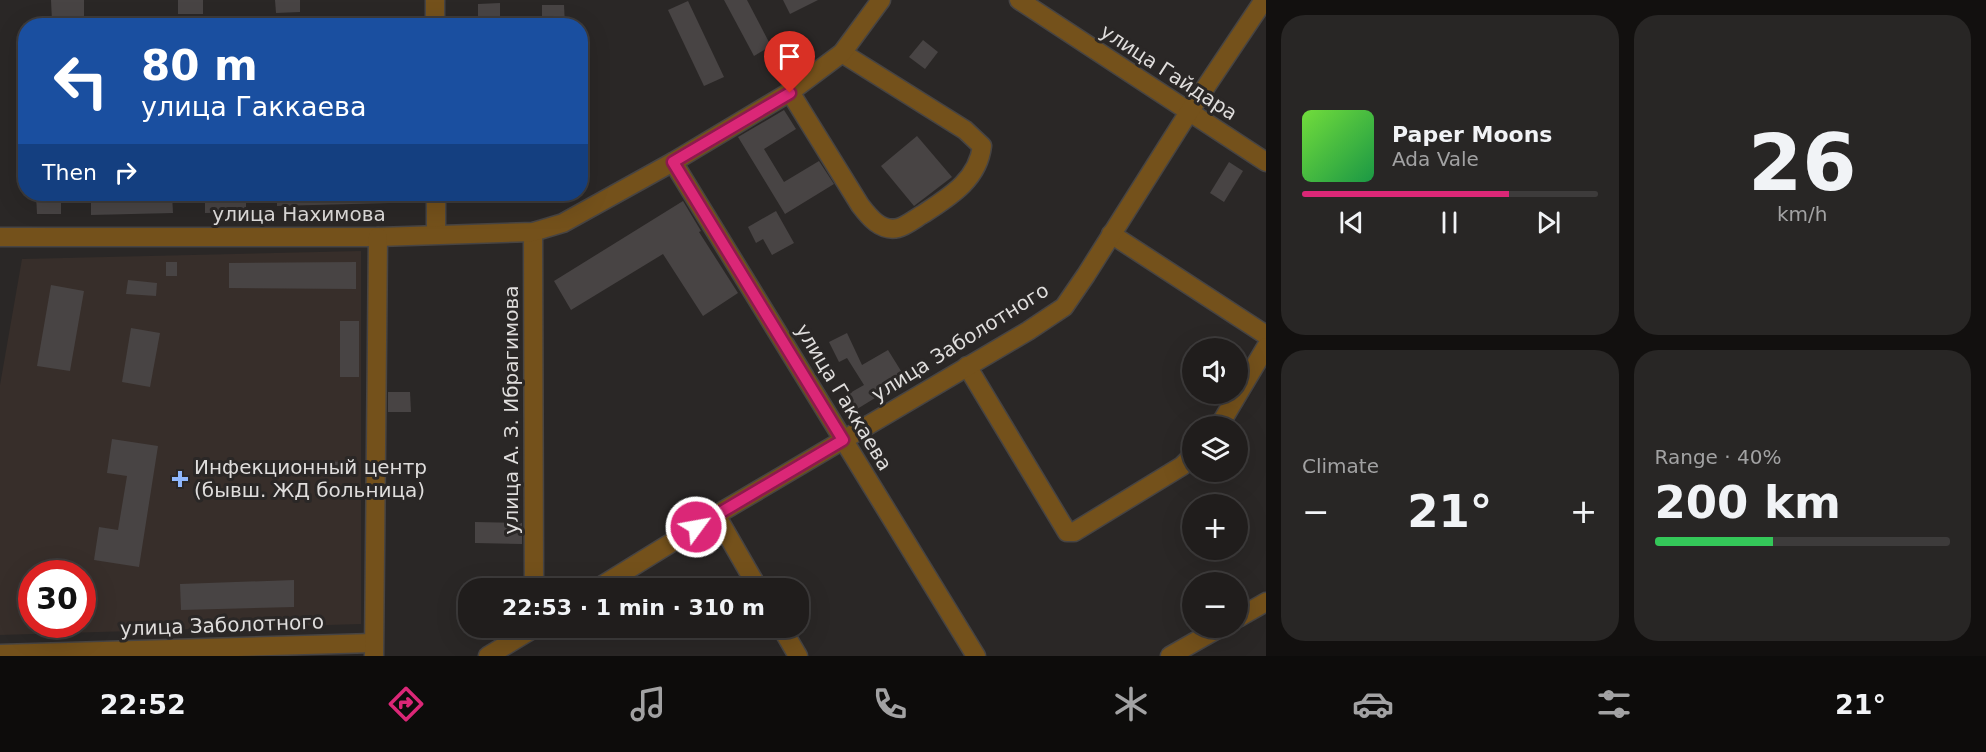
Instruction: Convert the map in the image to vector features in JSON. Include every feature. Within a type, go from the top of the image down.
[{"type":"street","points":[[435,0],[435,18]]},
{"type":"street","name":"улица Нахимова","points":[[0,237],[378,237],[533,232],[562,223],[673,162],[790,93],[842,52],[881,0]]},
{"type":"street","name":"улица Гайдара","points":[[1018,0],[1266,162]]},
{"type":"street","name":"улица Заболотного","points":[[614,578],[716,515],[1028,331],[1064,307],[1263,0]]},
{"type":"street","points":[[790,93],[860,205],[870,218],[884,227],[898,228],[958,191],[981,159],[982,146],[965,130],[842,52]]},
{"type":"street","name":"улица Гаккаева","points":[[673,162],[976,656]]},
{"type":"street","points":[[436,201],[436,234]]},
{"type":"street","name":"улица А. З. Ибрагимова","points":[[533,232],[534,578]]},
{"type":"street","points":[[1111,234],[1266,335]]},
{"type":"street","points":[[373,650],[378,237]]},
{"type":"street","points":[[1225,416],[1266,347]]},
{"type":"street","points":[[966,366],[1067,532],[1074,532],[1182,466]]},
{"type":"street","points":[[716,515],[752,578]]},
{"type":"street","points":[[1248,612],[1266,602]]},
{"type":"street","points":[[488,656],[517,638]]},
{"type":"street","points":[[787,638],[798,656]]},
{"type":"street","points":[[1170,656],[1202,638]]},
{"type":"street","name":"улица Заболотного","points":[[0,654],[373,650]]},
{"type":"shaded area","name":"Инфекционный центр (бывш. ЖД больница)","points":[[361,251],[361,624],[96,632],[96,560],[18,560],[18,634],[0,635],[0,385],[22,259]]},
{"type":"building","points":[[51,0],[84,0],[84,18],[52,18]]},
{"type":"building","points":[[178,0],[203,0],[203,14],[178,14]]},
{"type":"building","points":[[275,0],[300,0],[300,12],[276,13]]},
{"type":"building","points":[[724,0],[747,0],[771,46],[754,56]]},
{"type":"building","points":[[783,0],[818,0],[790,14]]},
{"type":"building","points":[[688,1],[724,77],[704,86],[668,10]]},
{"type":"building","points":[[500,3],[500,18],[478,18],[478,4]]},
{"type":"building","points":[[542,5],[564,5],[565,18],[542,18]]},
{"type":"building","points":[[923,40],[938,52],[925,69],[909,57]]},
{"type":"building","points":[[784,110],[796,129],[764,149],[784,182],[819,161],[834,184],[785,214],[738,137]]},
{"type":"building","points":[[917,136],[952,177],[914,206],[881,166]]},
{"type":"building","points":[[1229,162],[1243,171],[1224,202],[1210,193]]},
{"type":"building","points":[[36,201],[61,201],[61,214],[37,214]]},
{"type":"building","points":[[91,201],[172,201],[173,213],[91,215]]},
{"type":"building","points":[[205,201],[246,201],[246,212],[205,213]]},
{"type":"building","points":[[277,201],[390,201],[390,203],[277,206]]},
{"type":"building","points":[[683,201],[701,231],[699,232],[738,293],[703,316],[663,254],[571,310],[554,281]]},
{"type":"building","points":[[776,211],[794,243],[772,255],[763,239],[756,243],[748,227]]},
{"type":"building","points":[[166,262],[177,262],[177,276],[166,276]]},
{"type":"building","points":[[356,262],[356,289],[229,288],[229,263]]},
{"type":"building","points":[[128,280],[157,283],[156,296],[126,294]]},
{"type":"building","points":[[51,285],[84,291],[70,371],[37,366]]},
{"type":"building","points":[[340,321],[359,321],[359,377],[340,377]]},
{"type":"building","points":[[131,328],[160,333],[150,387],[122,382]]},
{"type":"building","points":[[847,333],[862,365],[888,350],[906,379],[849,414],[841,398],[864,385],[847,358],[839,362],[829,342]]},
{"type":"building","points":[[388,392],[410,392],[411,412],[388,412]]},
{"type":"building","points":[[112,439],[158,446],[139,567],[94,560],[99,527],[118,530],[127,476],[107,473]]},
{"type":"building","points":[[326,461],[342,462],[341,475],[324,473]]},
{"type":"building","points":[[475,522],[522,523],[522,544],[475,543]]},
{"type":"building","points":[[294,580],[294,607],[181,610],[180,584]]},
{"type":"place","name":"Инфекционный центр (бывш. ЖД больница)","points":[[180,479]]},
{"type":"route","points":[[696,527],[843,440],[673,162],[790,93]]}]
